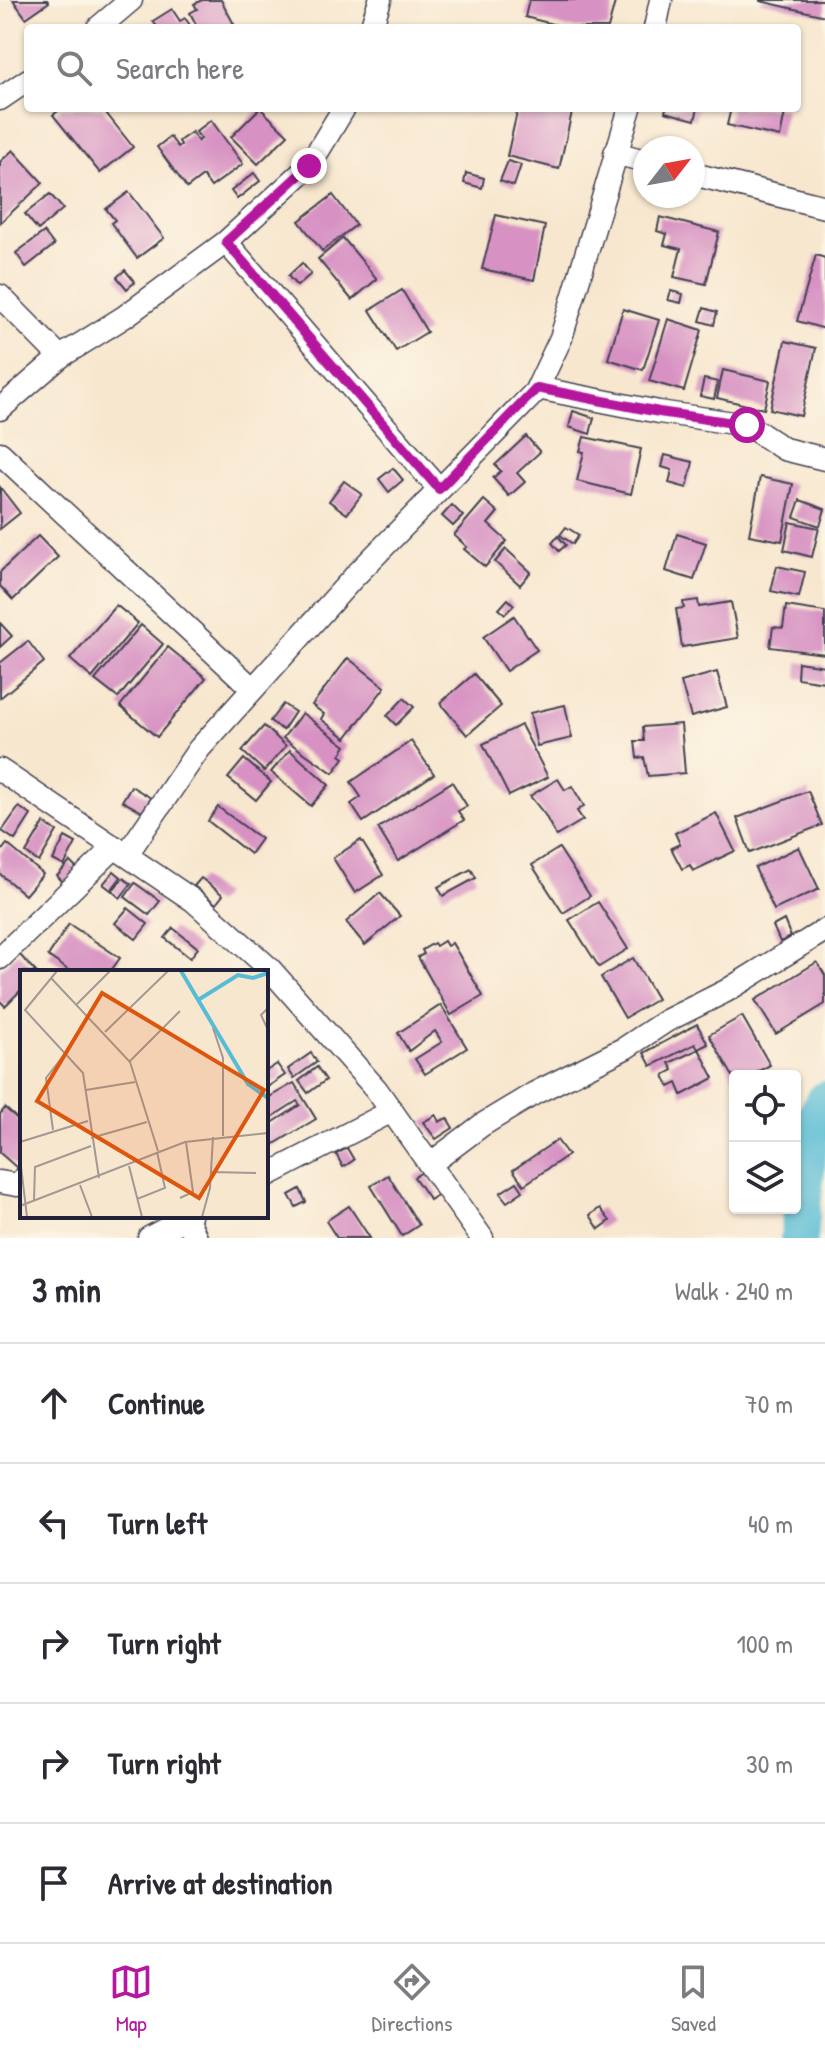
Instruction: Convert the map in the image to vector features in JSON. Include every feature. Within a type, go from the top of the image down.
[{"type":"street","points":[[103,24],[131,0]]},
{"type":"street","points":[[372,24],[379,0]]},
{"type":"street","points":[[656,24],[661,0]]},
{"type":"street","points":[[0,99],[24,83]]},
{"type":"street","points":[[0,409],[60,357],[124,317],[226,242],[309,166],[342,112]]},
{"type":"street","points":[[0,958],[121,850],[199,749],[253,689],[354,577],[537,388],[561,338],[629,112]]},
{"type":"street","points":[[615,153],[633,158]]},
{"type":"street","points":[[705,177],[825,207]]},
{"type":"street","points":[[226,242],[439,489]]},
{"type":"street","points":[[0,296],[60,357]]},
{"type":"street","points":[[537,388],[659,412],[747,425],[784,449],[825,459]]},
{"type":"street","points":[[0,453],[253,689]]},
{"type":"street","points":[[0,770],[194,901],[264,970]]},
{"type":"street","points":[[430,1164],[482,1125],[521,1101],[625,1048],[666,1021],[726,991],[825,930]]},
{"type":"street","points":[[270,976],[376,1089],[482,1238]]},
{"type":"street","points":[[268,1175],[392,1111]]},
{"type":"street","points":[[0,1182],[17,1185],[20,1182]]},
{"type":"street","points":[[149,1238],[191,1224]]},
{"type":"building","points":[[13,0],[47,0],[49,2],[26,18]]},
{"type":"building","points":[[202,0],[221,0],[234,24],[196,24],[190,13],[197,9],[194,4]]},
{"type":"building","points":[[529,0],[615,2],[609,24],[552,24],[525,17]]},
{"type":"building","points":[[825,0],[825,16],[760,1]]},
{"type":"building","points":[[172,9],[180,21],[185,18],[189,24],[155,24],[153,21]]},
{"type":"building","points":[[57,112],[105,112],[133,147],[100,173],[53,115]]},
{"type":"building","points":[[256,112],[264,112],[288,135],[258,164],[231,137]]},
{"type":"building","points":[[517,112],[572,112],[559,169],[507,156]]},
{"type":"building","points":[[665,112],[697,112],[695,120]]},
{"type":"building","points":[[730,112],[785,112],[780,137],[727,125]]},
{"type":"building","points":[[211,120],[243,164],[211,187],[203,176],[187,188],[157,147],[170,137],[178,147],[181,145],[179,141],[192,132],[198,141],[201,139],[196,132]]},
{"type":"building","points":[[13,150],[43,183],[0,223],[0,162]]},
{"type":"building","points":[[508,161],[521,165],[514,186],[500,181]]},
{"type":"building","points":[[254,173],[260,181],[237,199],[231,191]]},
{"type":"building","points":[[466,173],[484,178],[482,188],[464,183]]},
{"type":"building","points":[[129,192],[164,238],[137,258],[111,223],[115,220],[106,209]]},
{"type":"building","points":[[50,194],[63,209],[38,230],[25,214]]},
{"type":"building","points":[[333,195],[356,225],[322,251],[299,221]]},
{"type":"building","points":[[496,215],[545,226],[534,280],[482,269]]},
{"type":"building","points":[[660,217],[719,232],[706,284],[674,277],[681,249],[664,245],[667,234],[657,231]]},
{"type":"building","points":[[44,232],[54,245],[26,267],[16,253]]},
{"type":"building","points":[[343,238],[377,279],[352,300],[318,259]]},
{"type":"building","points":[[816,255],[825,258],[825,329],[797,321]]},
{"type":"building","points":[[302,263],[311,274],[297,286],[288,276]]},
{"type":"building","points":[[125,270],[135,282],[127,289],[117,277]]},
{"type":"building","points":[[402,290],[427,332],[396,351],[370,310]]},
{"type":"building","points":[[671,291],[683,294],[681,303],[668,300]]},
{"type":"building","points":[[704,308],[717,312],[714,325],[700,321]]},
{"type":"building","points":[[623,309],[659,320],[643,370],[608,359]]},
{"type":"building","points":[[668,319],[702,330],[684,391],[649,381]]},
{"type":"building","points":[[785,341],[816,348],[801,416],[770,409]]},
{"type":"building","points":[[723,370],[770,381],[764,409],[717,398]]},
{"type":"building","points":[[704,379],[718,382],[714,399],[700,396]]},
{"type":"building","points":[[573,411],[594,418],[590,434],[569,427]]},
{"type":"building","points":[[526,436],[540,452],[517,473],[525,482],[509,496],[493,478],[501,471],[495,465]]},
{"type":"building","points":[[584,437],[641,449],[631,494],[577,481]]},
{"type":"building","points":[[665,455],[693,462],[687,488],[669,483],[672,470],[662,467]]},
{"type":"building","points":[[393,468],[403,480],[389,492],[379,479]]},
{"type":"building","points":[[760,477],[793,484],[782,541],[749,535]]},
{"type":"building","points":[[344,481],[362,494],[347,514],[329,501]]},
{"type":"building","points":[[0,487],[20,513],[0,529]]},
{"type":"building","points":[[484,500],[498,512],[488,524],[507,541],[485,567],[464,549],[467,547],[454,535]]},
{"type":"building","points":[[800,500],[825,509],[820,526],[794,517]]},
{"type":"building","points":[[452,505],[463,516],[453,526],[442,516]]},
{"type":"building","points":[[790,522],[819,528],[812,557],[784,550]]},
{"type":"building","points":[[566,527],[579,535],[573,544],[560,535]]},
{"type":"building","points":[[677,534],[706,543],[694,580],[666,571]]},
{"type":"building","points":[[38,536],[58,557],[13,600],[0,586],[0,572]]},
{"type":"building","points":[[558,536],[566,545],[559,551],[552,543]]},
{"type":"building","points":[[506,549],[531,572],[520,585],[495,562]]},
{"type":"building","points":[[777,566],[805,572],[799,597],[771,591]]},
{"type":"building","points":[[508,599],[514,605],[505,614],[499,609]]},
{"type":"building","points":[[698,600],[699,607],[731,602],[738,638],[682,647],[676,609],[684,608],[683,602]]},
{"type":"building","points":[[116,605],[138,623],[92,678],[70,659]]},
{"type":"building","points":[[786,606],[825,612],[825,654],[770,647],[773,627],[783,628]]},
{"type":"building","points":[[514,616],[537,650],[506,671],[483,637]]},
{"type":"building","points":[[0,623],[12,636],[0,647]]},
{"type":"building","points":[[141,625],[163,644],[118,698],[95,680]]},
{"type":"building","points":[[28,641],[44,662],[0,698],[0,663]]},
{"type":"building","points":[[168,647],[206,678],[157,737],[120,706]]},
{"type":"building","points":[[348,658],[385,687],[346,738],[321,719],[324,714],[312,705]]},
{"type":"building","points":[[798,662],[825,666],[825,682],[797,678]]},
{"type":"building","points":[[717,672],[727,707],[691,717],[681,682]]},
{"type":"building","points":[[474,674],[501,706],[467,735],[440,703]]},
{"type":"building","points":[[404,698],[414,707],[396,725],[387,716]]},
{"type":"building","points":[[283,704],[295,712],[283,730],[270,721]]},
{"type":"building","points":[[565,705],[572,738],[537,746],[530,713]]},
{"type":"building","points":[[302,713],[346,746],[340,755],[344,758],[333,773],[283,738]]},
{"type":"building","points":[[681,724],[685,773],[648,776],[644,757],[637,758],[635,741],[644,741],[643,727]]},
{"type":"building","points":[[521,725],[548,777],[509,796],[483,744]]},
{"type":"building","points":[[264,726],[286,746],[264,771],[242,751]]},
{"type":"building","points":[[411,741],[434,774],[363,822],[351,804],[361,797],[351,782]]},
{"type":"building","points":[[290,750],[329,785],[311,806],[271,772]]},
{"type":"building","points":[[244,759],[271,782],[256,800],[228,778]]},
{"type":"building","points":[[558,779],[565,790],[572,786],[584,806],[577,811],[583,820],[556,836],[530,796]]},
{"type":"building","points":[[452,782],[467,806],[458,811],[464,820],[398,861],[378,828]]},
{"type":"building","points":[[131,786],[151,798],[142,812],[122,801]]},
{"type":"building","points":[[808,791],[822,825],[750,853],[737,818]]},
{"type":"building","points":[[19,807],[31,815],[15,840],[2,831]]},
{"type":"building","points":[[218,807],[261,839],[250,854],[208,821]]},
{"type":"building","points":[[716,813],[735,851],[693,871],[690,865],[682,869],[671,848],[680,844],[675,833]]},
{"type":"building","points":[[44,823],[57,831],[39,862],[26,853]]},
{"type":"building","points":[[65,837],[76,843],[64,866],[53,860]]},
{"type":"building","points":[[361,840],[383,875],[355,893],[333,858]]},
{"type":"building","points":[[7,844],[43,874],[25,895],[0,874],[0,853]]},
{"type":"building","points":[[799,847],[819,889],[774,910],[755,868]]},
{"type":"building","points":[[559,848],[590,896],[563,913],[532,865]]},
{"type":"building","points":[[70,862],[78,870],[65,884],[57,876]]},
{"type":"building","points":[[471,869],[476,878],[443,896],[438,887]]},
{"type":"building","points":[[114,871],[121,877],[111,890],[103,884]]},
{"type":"building","points":[[123,878],[131,884],[120,898],[112,891]]},
{"type":"building","points":[[201,878],[223,895],[216,904],[194,886]]},
{"type":"building","points":[[135,883],[160,901],[149,915],[125,897]]},
{"type":"building","points":[[380,893],[400,916],[365,945],[346,922]]},
{"type":"building","points":[[598,902],[628,949],[599,967],[569,920]]},
{"type":"building","points":[[128,908],[148,924],[136,939],[115,923]]},
{"type":"building","points":[[784,920],[791,937],[780,942],[773,926]]},
{"type":"building","points":[[69,924],[120,958],[111,970],[68,970],[48,956]]},
{"type":"building","points":[[173,928],[198,948],[190,958],[165,938]]},
{"type":"building","points":[[444,941],[447,946],[452,943],[483,996],[451,1015],[418,957],[424,954],[422,950]]},
{"type":"building","points":[[18,953],[34,970],[20,970],[20,991],[5,1006],[0,1001],[0,970]]},
{"type":"building","points":[[633,958],[657,999],[625,1018],[601,977]]},
{"type":"building","points":[[817,962],[825,975],[825,1004],[776,1034],[755,1000]]},
{"type":"building","points":[[441,1005],[467,1048],[425,1074],[415,1059],[442,1042],[435,1031],[409,1051],[398,1033]]},
{"type":"building","points":[[742,1016],[770,1065],[761,1070],[729,1070],[709,1035]]},
{"type":"building","points":[[697,1024],[708,1044],[698,1049],[695,1044],[651,1066],[644,1053]]},
{"type":"building","points":[[699,1049],[714,1078],[682,1095],[677,1083],[669,1087],[664,1075],[673,1070],[669,1063]]},
{"type":"building","points":[[311,1053],[317,1062],[294,1078],[288,1069]]},
{"type":"building","points":[[277,1064],[285,1075],[268,1087],[268,1070]]},
{"type":"building","points":[[317,1067],[326,1080],[308,1093],[299,1081]]},
{"type":"building","points":[[294,1083],[316,1119],[268,1148],[268,1126],[300,1105],[297,1101],[268,1120],[268,1098]]},
{"type":"building","points":[[5,1108],[20,1121],[20,1165],[17,1168],[0,1153],[0,1114]]},
{"type":"building","points":[[436,1115],[439,1122],[447,1118],[453,1128],[436,1139],[423,1122]]},
{"type":"building","points":[[557,1140],[568,1155],[524,1185],[513,1170]]},
{"type":"building","points":[[347,1148],[354,1160],[343,1167],[336,1154]]},
{"type":"building","points":[[424,1171],[439,1194],[430,1200],[414,1177]]},
{"type":"building","points":[[388,1175],[419,1225],[402,1236],[371,1186]]},
{"type":"building","points":[[517,1182],[523,1191],[507,1202],[500,1193]]},
{"type":"building","points":[[300,1189],[306,1202],[296,1207],[289,1195]]},
{"type":"building","points":[[349,1206],[370,1238],[337,1238],[326,1221]]},
{"type":"building","points":[[600,1208],[610,1221],[599,1229],[590,1215]]},
{"type":"waterway","points":[[799,1238],[810,1128],[825,1100]]},
{"type":"route","points":[[309,166],[226,242],[439,489],[537,388],[659,412],[747,425]]}]
